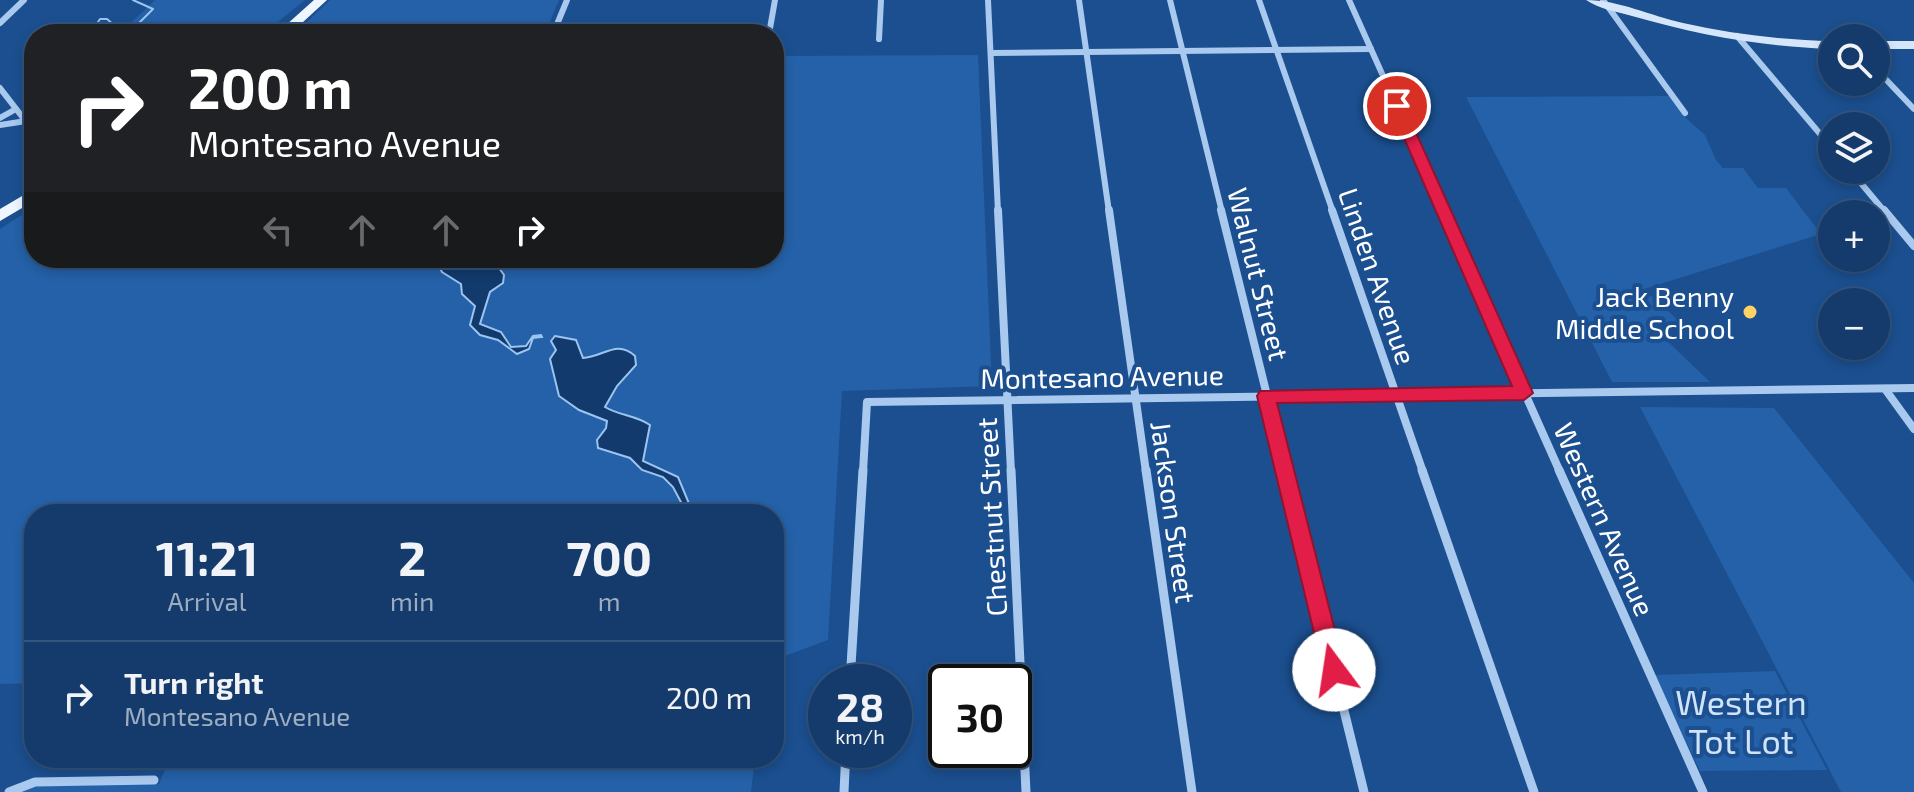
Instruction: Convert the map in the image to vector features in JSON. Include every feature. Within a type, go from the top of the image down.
[{"type":"main road","points":[[293,24],[321,0]]},
{"type":"main road","points":[[0,216],[24,200]]},
{"type":"street","points":[[0,23],[24,0]]},
{"type":"street","points":[[557,24],[567,0]]},
{"type":"street","points":[[771,24],[775,0]]},
{"type":"street","points":[[879,39],[881,0]]},
{"type":"street","name":"Chestnut Street","points":[[988,0],[1026,792]]},
{"type":"street","name":"Jackson Street","points":[[1079,0],[1192,792]]},
{"type":"street","name":"Walnut Street","points":[[1170,0],[1364,792]]},
{"type":"street","name":"Linden Avenue","points":[[1259,0],[1534,792]]},
{"type":"street","name":"Western Avenue","points":[[1349,0],[1703,792]]},
{"type":"street","points":[[1592,0],[1692,28],[1818,44]]},
{"type":"street","points":[[1604,2],[1685,113]]},
{"type":"street","points":[[1737,36],[1818,131]]},
{"type":"street","points":[[1890,45],[1914,45]]},
{"type":"street","points":[[991,53],[1371,49]]},
{"type":"street","points":[[1890,84],[1914,109]]},
{"type":"street","points":[[2,92],[24,119]]},
{"type":"street","points":[[0,118],[16,109]]},
{"type":"street","points":[[0,125],[24,121]]},
{"type":"street","points":[[1862,184],[1914,246]]},
{"type":"street","name":"Montesano Avenue","points":[[851,664],[867,402],[1914,388]]},
{"type":"street","points":[[1885,389],[1914,429]]},
{"type":"street","points":[[844,792],[845,768]]},
{"type":"street","points":[[9,792],[35,782],[154,780]]},
{"type":"green space","points":[[155,0],[305,0],[275,24],[130,24]]},
{"type":"green space","points":[[330,0],[559,0],[549,24],[305,24]]},
{"type":"green space","points":[[978,55],[992,386],[842,391],[828,640],[784,656],[784,504],[24,504],[24,683],[0,684],[0,229],[24,213],[24,268],[784,268],[784,56]]},
{"type":"green space","points":[[1669,96],[1705,135],[1723,168],[1743,168],[1758,188],[1786,188],[1818,230],[1818,235],[1644,289],[1681,323],[1658,332],[1710,382],[1612,382],[1466,97]]},
{"type":"green space","points":[[1640,407],[1774,408],[1914,583],[1914,792],[1841,792]]},
{"type":"green space","name":"Western Tot Lot","points":[[1775,671],[1827,770],[1700,771],[1654,675]]},
{"type":"green space","points":[[166,768],[754,768],[751,792],[19,792],[38,786],[159,784]]},
{"type":"shaded area","points":[[440,268],[499,268],[504,275],[503,283],[490,292],[480,324],[501,332],[511,347],[526,346],[533,336],[542,337],[533,338],[529,349],[517,354],[498,340],[480,335],[470,325],[475,306],[462,294],[461,284]]},
{"type":"shaded area","points":[[555,336],[576,340],[583,358],[616,349],[635,356],[636,365],[617,386],[605,407],[650,425],[643,461],[678,477],[689,504],[682,504],[673,487],[663,477],[642,470],[630,458],[598,448],[597,440],[607,421],[579,410],[559,396],[550,359],[556,350],[551,341]]},
{"type":"waterway","points":[[126,24],[139,23],[153,9],[133,0]]},
{"type":"waterway","points":[[97,24],[100,19],[107,19],[113,24]]},
{"type":"place","name":"Jack Benny Middle School","points":[[1750,312]]},
{"type":"route","points":[[1334,670],[1267,396],[1524,393],[1397,106]]}]
